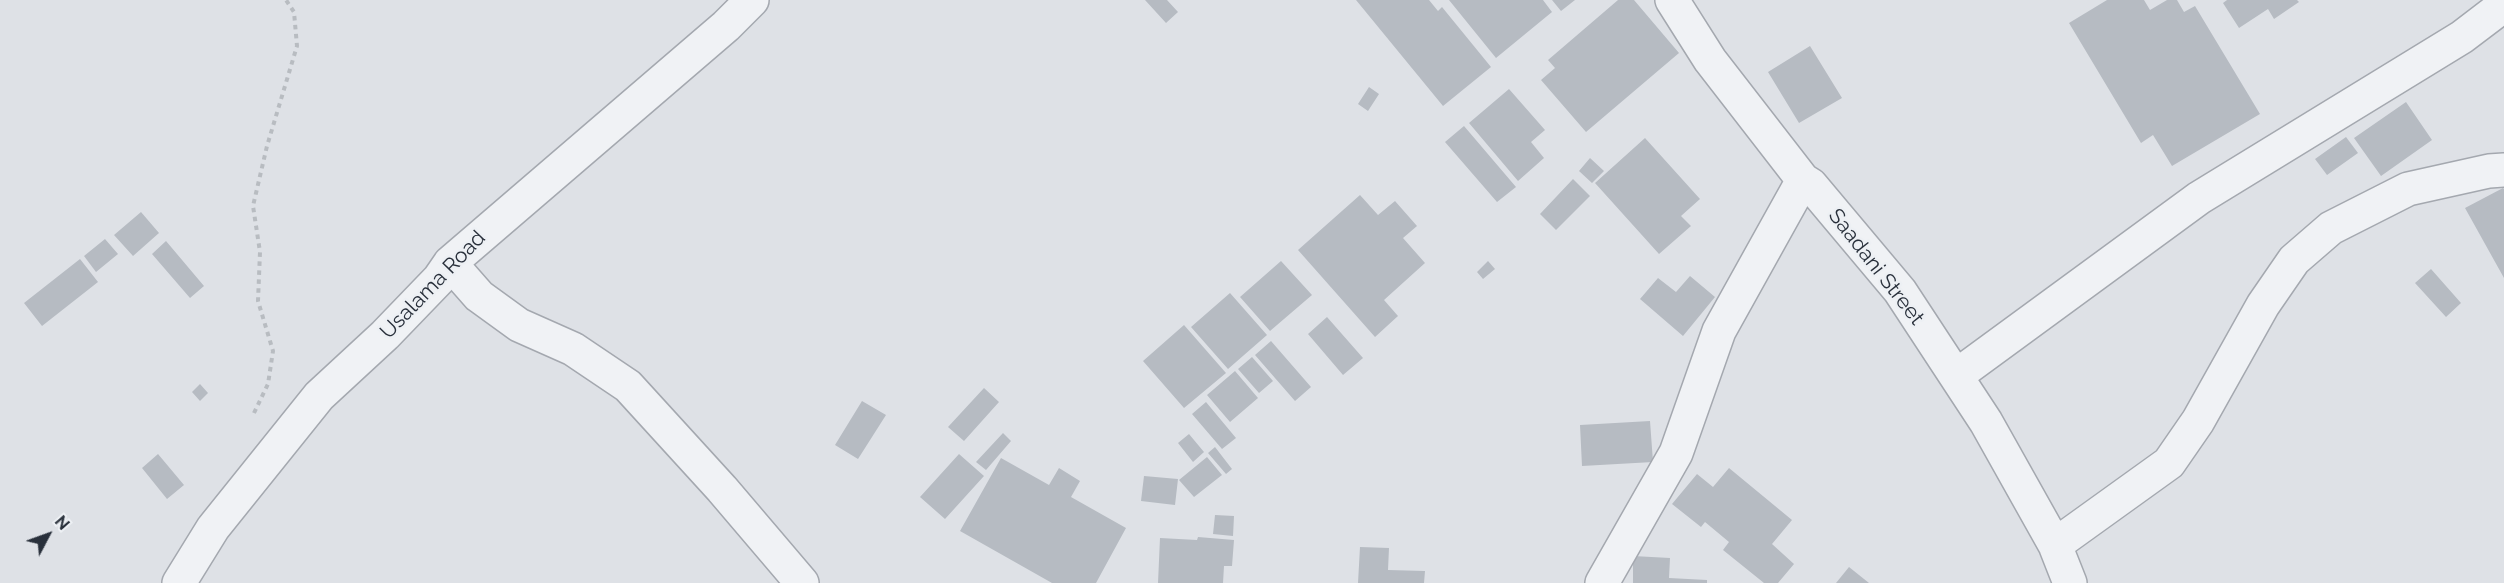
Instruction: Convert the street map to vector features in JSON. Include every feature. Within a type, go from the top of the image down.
[{"type":"street","name":"Usalama Road","points":[[179,583],[213,528],[319,396],[385,335],[439,279],[450,263],[726,26],[753,0]]},
{"type":"street","name":"Saadani Street","points":[[1672,0],[1710,60],[1803,180],[1810,185],[1900,291],[1986,422],[2055,545],[2070,583]]},
{"type":"street","points":[[1956,376],[2199,198],[2462,37],[2504,5]]},
{"type":"street","points":[[2055,545],[2169,463],[2198,421],[2263,305],[2294,260],[2331,228],[2408,189],[2489,171],[2504,170]]},
{"type":"street","points":[[1602,583],[1676,453],[1719,331],[1803,180]]},
{"type":"street","points":[[450,263],[479,296],[519,325],[573,349],[628,386],[722,489],[802,583]]},
{"type":"path","points":[[249,421],[268,384],[273,351],[258,301],[260,252],[254,206],[267,146],[297,46],[294,12],[286,0]]},
{"type":"building","points":[[1145,0],[1167,0],[1178,12],[1166,23]]},
{"type":"building","points":[[1356,0],[1429,0],[1438,11],[1442,7],[1491,67],[1443,106]]},
{"type":"building","points":[[1449,0],[1543,0],[1552,12],[1496,58]]},
{"type":"building","points":[[1552,0],[1575,0],[1561,11]]},
{"type":"building","points":[[1618,0],[1634,0],[1679,53],[1586,132],[1541,80],[1555,68],[1548,60]]},
{"type":"building","points":[[2107,0],[2144,0],[2150,10],[2167,0],[2177,0],[2184,12],[2195,6],[2260,114],[2172,166],[2153,135],[2141,143],[2069,23]]},
{"type":"building","points":[[2227,0],[2297,0],[2299,2],[2274,19],[2268,9],[2239,28],[2223,3]]},
{"type":"building","points":[[1810,46],[1842,98],[1799,123],[1768,72]]},
{"type":"building","points":[[1369,87],[1379,94],[1368,111],[1358,104]]},
{"type":"building","points":[[1509,89],[1545,130],[1531,142],[1544,158],[1518,181],[1469,123]]},
{"type":"building","points":[[2406,102],[2432,140],[2381,176],[2354,138]]},
{"type":"building","points":[[1464,126],[1516,187],[1497,202],[1445,142]]},
{"type":"building","points":[[2346,137],[2358,153],[2327,175],[2315,159]]},
{"type":"building","points":[[1645,138],[1700,199],[1681,216],[1691,226],[1659,254],[1595,183]]},
{"type":"building","points":[[1590,158],[1604,171],[1592,183],[1579,171]]},
{"type":"building","points":[[1573,179],[1590,196],[1556,230],[1540,214]]},
{"type":"building","points":[[2504,189],[2504,278],[2465,208]]},
{"type":"building","points":[[1360,195],[1378,215],[1395,201],[1417,226],[1403,238],[1425,263],[1384,300],[1398,316],[1375,337],[1298,250]]},
{"type":"building","points":[[141,212],[159,233],[133,256],[114,235]]},
{"type":"building","points":[[105,239],[118,254],[96,272],[84,256]]},
{"type":"building","points":[[166,241],[204,286],[190,298],[152,254]]},
{"type":"building","points":[[80,259],[98,282],[42,326],[24,303]]},
{"type":"building","points":[[1281,261],[1312,295],[1270,331],[1240,297]]},
{"type":"building","points":[[1488,261],[1495,269],[1483,279],[1477,272]]},
{"type":"building","points":[[2431,269],[2461,303],[2446,317],[2415,283]]},
{"type":"building","points":[[1690,276],[1715,297],[1683,336],[1640,299],[1658,278],[1676,292]]},
{"type":"building","points":[[1230,293],[1267,335],[1228,369],[1191,327]]},
{"type":"building","points":[[1327,317],[1363,358],[1343,375],[1308,334]]},
{"type":"building","points":[[1184,325],[1226,373],[1184,408],[1143,361]]},
{"type":"building","points":[[1271,341],[1311,387],[1295,401],[1255,355]]},
{"type":"building","points":[[1252,357],[1273,381],[1259,393],[1238,369]]},
{"type":"building","points":[[1235,371],[1258,398],[1230,422],[1207,395]]},
{"type":"building","points":[[200,384],[208,393],[200,401],[192,392]]},
{"type":"building","points":[[984,388],[999,402],[964,441],[948,427]]},
{"type":"building","points":[[862,401],[886,415],[858,459],[835,445]]},
{"type":"building","points":[[1206,402],[1236,438],[1222,449],[1192,414]]},
{"type":"building","points":[[1650,421],[1653,462],[1582,466],[1580,425]]},
{"type":"building","points":[[1003,433],[1011,441],[986,470],[976,462]]},
{"type":"building","points":[[1189,434],[1204,452],[1193,462],[1178,443]]},
{"type":"building","points":[[1215,447],[1232,469],[1226,474],[1208,453]]},
{"type":"building","points":[[158,454],[184,485],[167,499],[142,468]]},
{"type":"building","points":[[959,454],[984,476],[945,519],[920,497]]},
{"type":"building","points":[[1207,457],[1222,475],[1194,497],[1179,480]]},
{"type":"building","points":[[1001,458],[1049,485],[1059,468],[1080,481],[1071,497],[1126,528],[1096,583],[1052,583],[960,531]]},
{"type":"building","points":[[1729,468],[1792,520],[1772,544],[1794,564],[1778,583],[1764,583],[1723,550],[1729,542],[1705,522],[1701,527],[1672,504],[1697,474],[1713,487]]},
{"type":"building","points":[[1144,476],[1178,479],[1175,505],[1141,501]]},
{"type":"building","points":[[1215,515],[1234,516],[1233,536],[1213,534]]},
{"type":"building","points":[[1198,537],[1234,540],[1232,566],[1224,566],[1223,583],[1158,583],[1160,538],[1197,540]]},
{"type":"building","points":[[1360,547],[1389,548],[1388,570],[1425,571],[1424,583],[1358,583]]},
{"type":"building","points":[[1633,556],[1670,558],[1669,578],[1707,580],[1707,583],[1633,583]]},
{"type":"building","points":[[1849,567],[1869,583],[1836,583]]}]
